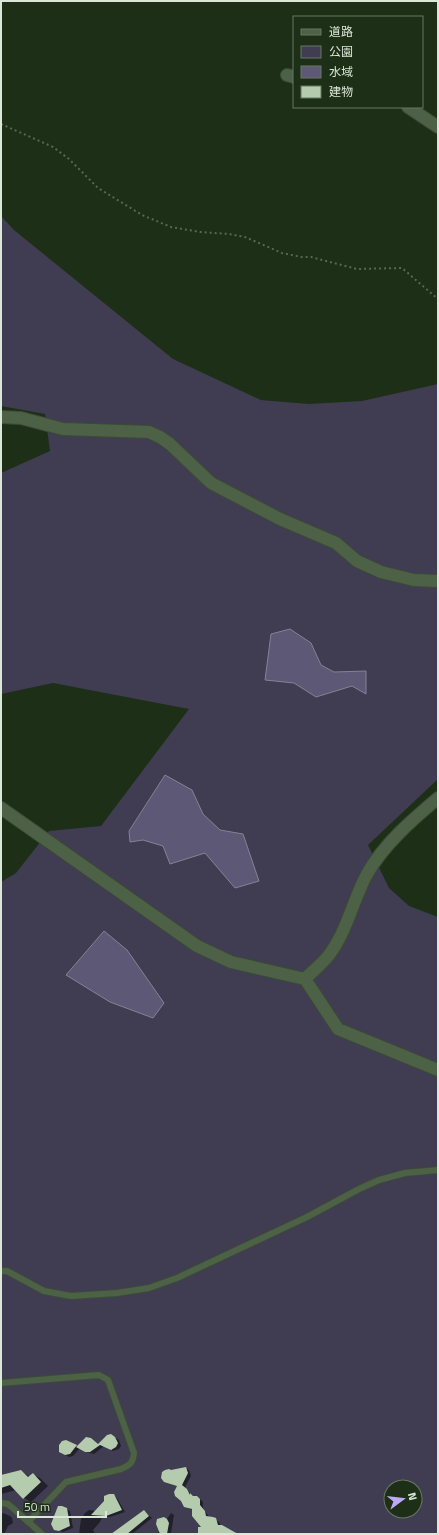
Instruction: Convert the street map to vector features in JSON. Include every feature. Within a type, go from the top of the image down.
[{"type":"street","points":[[409,108],[438,128]]},
{"type":"street","points":[[1,417],[21,418],[63,429],[150,432],[170,444],[211,484],[280,519],[336,543],[357,561],[381,572],[414,580],[438,581]]},
{"type":"street","points":[[305,979],[329,955],[339,939],[368,874],[386,847],[422,811],[438,798]]},
{"type":"street","points":[[1,808],[197,946],[231,962],[305,979],[338,1030],[438,1070]]},
{"type":"lane","points":[[1,1271],[7,1271],[44,1291],[71,1296],[117,1293],[149,1288],[192,1272],[307,1217],[379,1180],[405,1173],[438,1170]]},
{"type":"lane","points":[[1,1383],[99,1375],[108,1380],[134,1453],[133,1462],[121,1469],[66,1482],[28,1522]]},
{"type":"lane","points":[[1,1503],[8,1504],[42,1534]]},
{"type":"path","points":[[1,124],[54,147],[69,159],[98,188],[142,215],[171,227],[245,237],[282,253],[300,257],[311,256],[357,269],[402,268],[438,299]]},
{"type":"green space","points":[[1,216],[14,230],[173,359],[261,400],[309,404],[362,401],[438,384],[438,779],[368,845],[389,888],[409,906],[438,917],[438,1534],[1,1534],[1,882],[16,873],[49,831],[101,826],[189,709],[53,683],[1,694],[1,473],[50,451],[45,414],[1,406]]},
{"type":"water","points":[[290,629],[311,643],[321,665],[334,672],[366,671],[366,694],[352,686],[316,697],[294,683],[265,680],[271,634]]},
{"type":"water","points":[[165,775],[192,790],[203,814],[220,830],[243,834],[259,881],[235,888],[205,853],[170,864],[163,846],[143,840],[130,842],[129,831]]},
{"type":"water","points":[[104,931],[127,950],[164,1003],[153,1018],[110,1002],[66,975]]},
{"type":"building","points":[[111,1434],[115,1437],[118,1443],[116,1447],[111,1450],[100,1445],[90,1452],[85,1452],[76,1447],[86,1437],[91,1438],[98,1444],[107,1435]]},
{"type":"building","points":[[66,1440],[77,1445],[70,1454],[65,1455],[59,1452],[59,1445],[62,1441]]},
{"type":"building","points":[[186,1467],[188,1473],[182,1485],[187,1489],[190,1495],[190,1493],[200,1499],[200,1505],[205,1511],[206,1516],[216,1518],[218,1525],[222,1525],[238,1534],[198,1534],[198,1527],[201,1527],[192,1516],[192,1509],[184,1507],[181,1501],[175,1496],[174,1492],[177,1486],[164,1482],[161,1478],[162,1472],[165,1470]]},
{"type":"building","points":[[21,1470],[28,1477],[33,1473],[41,1482],[23,1499],[10,1485],[1,1488],[1,1475]]},
{"type":"building","points":[[114,1494],[122,1510],[106,1516],[91,1515],[104,1501],[104,1496]]},
{"type":"building","points":[[58,1506],[67,1508],[70,1526],[59,1531],[54,1530],[51,1524]]},
{"type":"building","points":[[144,1510],[149,1516],[127,1534],[111,1534]]},
{"type":"building","points":[[164,1517],[169,1523],[167,1534],[160,1534],[156,1524],[157,1519]]}]
